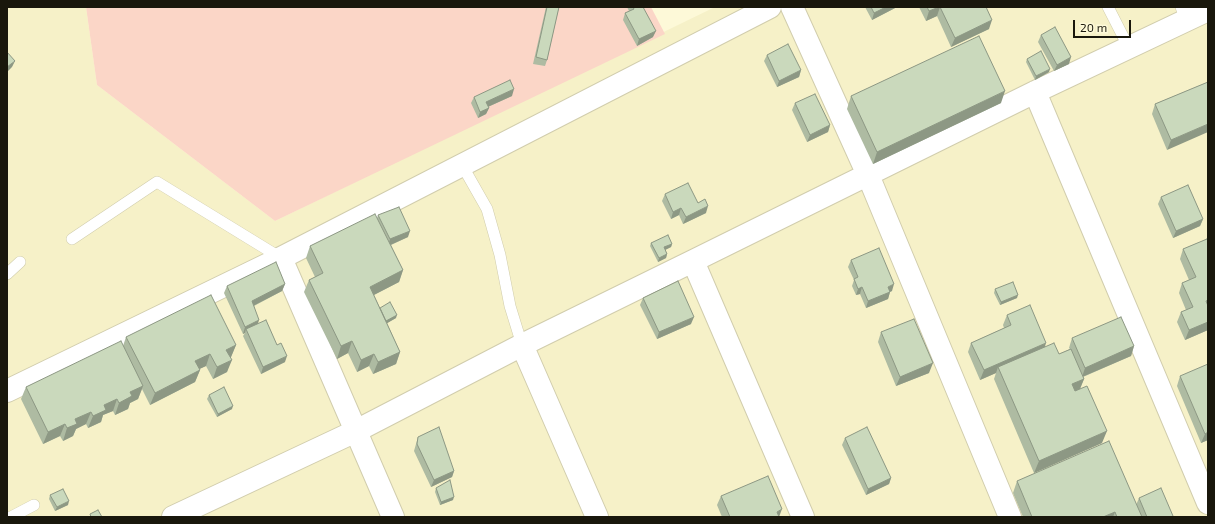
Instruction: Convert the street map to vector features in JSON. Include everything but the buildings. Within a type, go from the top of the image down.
[{"type":"street","points":[[7,391],[281,258],[770,7]]},
{"type":"street","points":[[792,7],[868,175],[1010,517]]},
{"type":"street","points":[[182,515],[356,431],[522,345],[1035,92],[1197,14]]},
{"type":"street","points":[[1035,92],[1208,503]]},
{"type":"street","points":[[281,258],[393,517]]},
{"type":"street","points":[[693,261],[803,517]]},
{"type":"street","points":[[522,345],[597,517]]},
{"type":"lane","points":[[1108,7],[1129,48]]},
{"type":"lane","points":[[462,165],[487,209],[500,255],[510,306],[522,345]]},
{"type":"lane","points":[[72,239],[157,182],[281,258]]},
{"type":"lane","points":[[7,274],[20,262]]},
{"type":"lane","points":[[11,517],[34,505]]},
{"type":"shaded area","points":[[7,7],[86,7],[97,85],[275,221],[715,7],[1208,7],[1208,517],[7,517]]},
{"type":"shaded area","points":[[86,7],[651,7],[665,34],[275,221],[97,85]]}]
